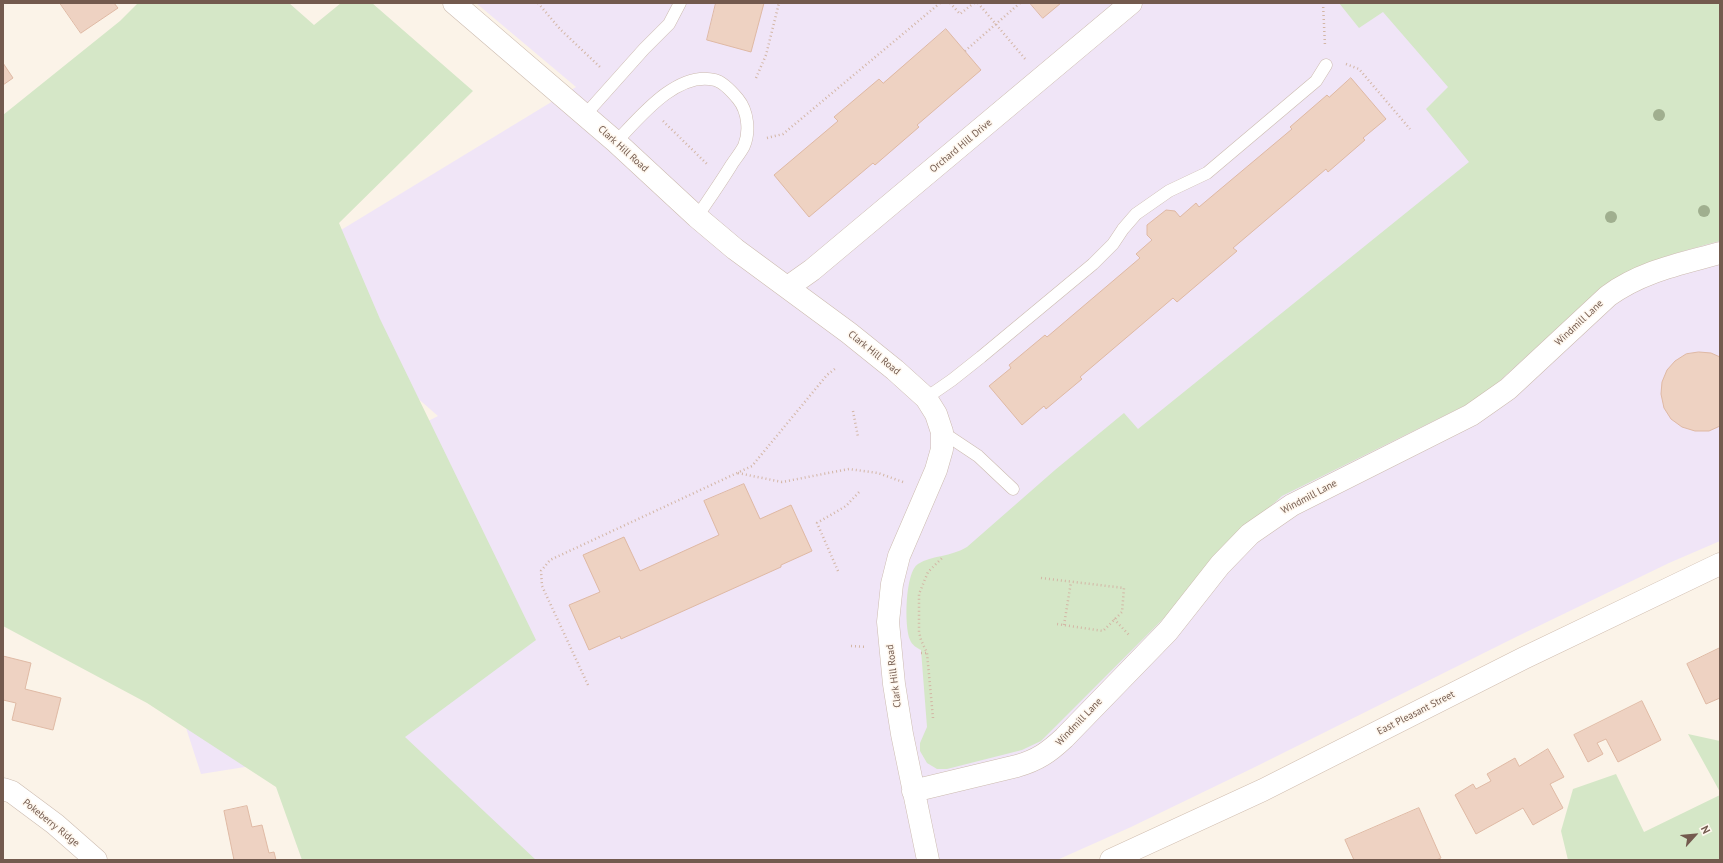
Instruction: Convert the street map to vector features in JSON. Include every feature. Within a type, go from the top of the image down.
[{"type":"street","name":"Clark Hill Road","points":[[454,3],[616,142],[697,217],[735,249],[849,333],[899,374],[926,398],[936,414],[942,432],[942,449],[928,491],[899,556],[892,584],[888,622],[894,684],[913,791],[928,860]]},
{"type":"street","name":"Orchard Hill Drive","points":[[788,287],[812,270],[1131,3]]},
{"type":"street","name":"Windmill Lane","points":[[913,791],[1018,766],[1046,754],[1064,738],[1168,631],[1220,565],[1250,534],[1292,505],[1476,411],[1508,389],[1604,300],[1623,285],[1643,275],[1670,266],[1720,253]]},
{"type":"street","name":"East Pleasant Street","points":[[1111,860],[1263,790],[1524,658],[1720,564]]},
{"type":"street","name":"Pokeberry Ridge","points":[[3,789],[12,792],[55,824],[96,860]]},
{"type":"lane","points":[[585,115],[644,49],[669,24],[680,3]]},
{"type":"lane","points":[[926,398],[981,357],[1093,264],[1110,248],[1123,229],[1136,214],[1170,191],[1208,173],[1316,81],[1326,65]]},
{"type":"lane","points":[[616,142],[654,104],[671,90],[686,82],[700,79],[716,80],[733,93],[741,103],[748,129],[744,146],[697,217]]},
{"type":"lane","points":[[942,432],[978,456],[1013,489]]},
{"type":"path","points":[[538,3],[560,29],[603,69]]},
{"type":"path","points":[[756,78],[766,55],[779,3]]},
{"type":"path","points":[[765,139],[783,134],[940,3]]},
{"type":"path","points":[[950,3],[960,14],[974,3]]},
{"type":"path","points":[[978,3],[1029,63]]},
{"type":"path","points":[[964,51],[1020,3]]},
{"type":"path","points":[[1323,3],[1326,65],[1350,65],[1359,69],[1410,129]]},
{"type":"path","points":[[659,117],[713,170]]},
{"type":"path","points":[[588,685],[542,586],[541,571],[550,560],[752,466],[827,375],[836,368]]},
{"type":"path","points":[[853,411],[858,436]]},
{"type":"path","points":[[737,473],[782,482],[849,469],[878,473],[928,491]]},
{"type":"path","points":[[838,571],[817,523],[846,506],[861,490]]},
{"type":"path","points":[[932,718],[927,653],[920,640],[919,632],[919,594],[928,572],[942,557]]},
{"type":"path","points":[[1041,578],[1124,588],[1122,612],[1103,631],[1057,624]]},
{"type":"path","points":[[1064,625],[1071,582]]},
{"type":"path","points":[[851,646],[866,647]]},
{"type":"path","points":[[921,653],[927,653]]},
{"type":"shaded area","points":[[476,3],[1720,3],[1720,541],[1669,563],[1518,636],[1131,827],[1057,860],[410,860],[314,756],[201,774],[135,571],[438,416],[272,272],[576,87]]},
{"type":"green space","points":[[138,3],[289,3],[314,25],[341,3],[372,3],[473,91],[339,223],[380,319],[536,640],[405,737],[536,860],[302,860],[276,787],[147,703],[3,626],[3,115],[120,21]]},
{"type":"green space","points":[[1339,3],[1720,3],[1720,241],[1689,249],[1645,264],[1603,286],[1482,397],[1282,496],[1215,556],[1167,615],[1041,741],[1022,750],[947,769],[937,769],[927,763],[920,751],[920,743],[927,727],[921,650],[911,642],[907,624],[906,612],[910,577],[918,564],[929,559],[955,553],[967,547],[1055,470],[1124,413],[1138,429],[1469,162],[1426,109],[1448,87],[1383,12],[1359,28]]},
{"type":"green space","points":[[1688,734],[1720,741],[1720,792]]},
{"type":"green space","points":[[1616,774],[1644,832],[1720,795],[1720,860],[1568,860],[1561,831],[1573,789]]},
{"type":"building","points":[[60,3],[114,3],[118,8],[81,33]]},
{"type":"building","points":[[716,3],[764,3],[751,52],[707,40]]},
{"type":"building","points":[[1030,3],[1061,3],[1043,18]]},
{"type":"building","points":[[946,29],[981,70],[917,125],[919,127],[875,165],[873,163],[809,217],[774,175],[838,121],[834,117],[879,79],[883,83]]},
{"type":"building","points":[[3,63],[13,78],[3,85]]},
{"type":"building","points":[[1351,78],[1386,119],[1363,138],[1365,140],[1328,172],[1326,169],[1233,248],[1237,251],[1177,302],[1173,298],[1080,377],[1082,379],[1046,409],[1044,406],[1022,425],[989,386],[1011,368],[1009,365],[1045,335],[1047,337],[1140,258],[1136,254],[1152,240],[1147,235],[1147,225],[1166,210],[1175,211],[1180,217],[1196,203],[1199,207],[1292,129],[1290,127],[1327,95],[1329,97]]},
{"type":"building","points":[[1699,352],[1711,353],[1720,357],[1720,426],[1709,431],[1695,431],[1682,427],[1671,419],[1664,408],[1661,394],[1662,382],[1667,370],[1675,361],[1686,354]]},
{"type":"building","points":[[744,484],[760,519],[791,505],[812,551],[781,565],[781,567],[621,639],[620,636],[589,650],[569,605],[600,592],[583,555],[624,537],[640,571],[719,535],[704,501]]},
{"type":"building","points":[[1720,648],[1720,698],[1706,704],[1687,664]]},
{"type":"building","points":[[3,656],[31,663],[25,689],[61,698],[53,730],[12,720],[16,703],[3,700]]},
{"type":"building","points":[[1642,701],[1661,740],[1618,762],[1606,739],[1597,743],[1603,754],[1588,762],[1574,735]]},
{"type":"building","points":[[1548,749],[1564,777],[1550,784],[1563,808],[1533,825],[1523,808],[1476,834],[1455,795],[1473,784],[1476,789],[1491,781],[1487,774],[1515,758],[1519,766]]},
{"type":"building","points":[[247,806],[252,827],[262,825],[269,853],[274,852],[276,860],[234,860],[224,811]]},
{"type":"building","points":[[1419,808],[1441,858],[1436,860],[1354,860],[1345,840]]}]
